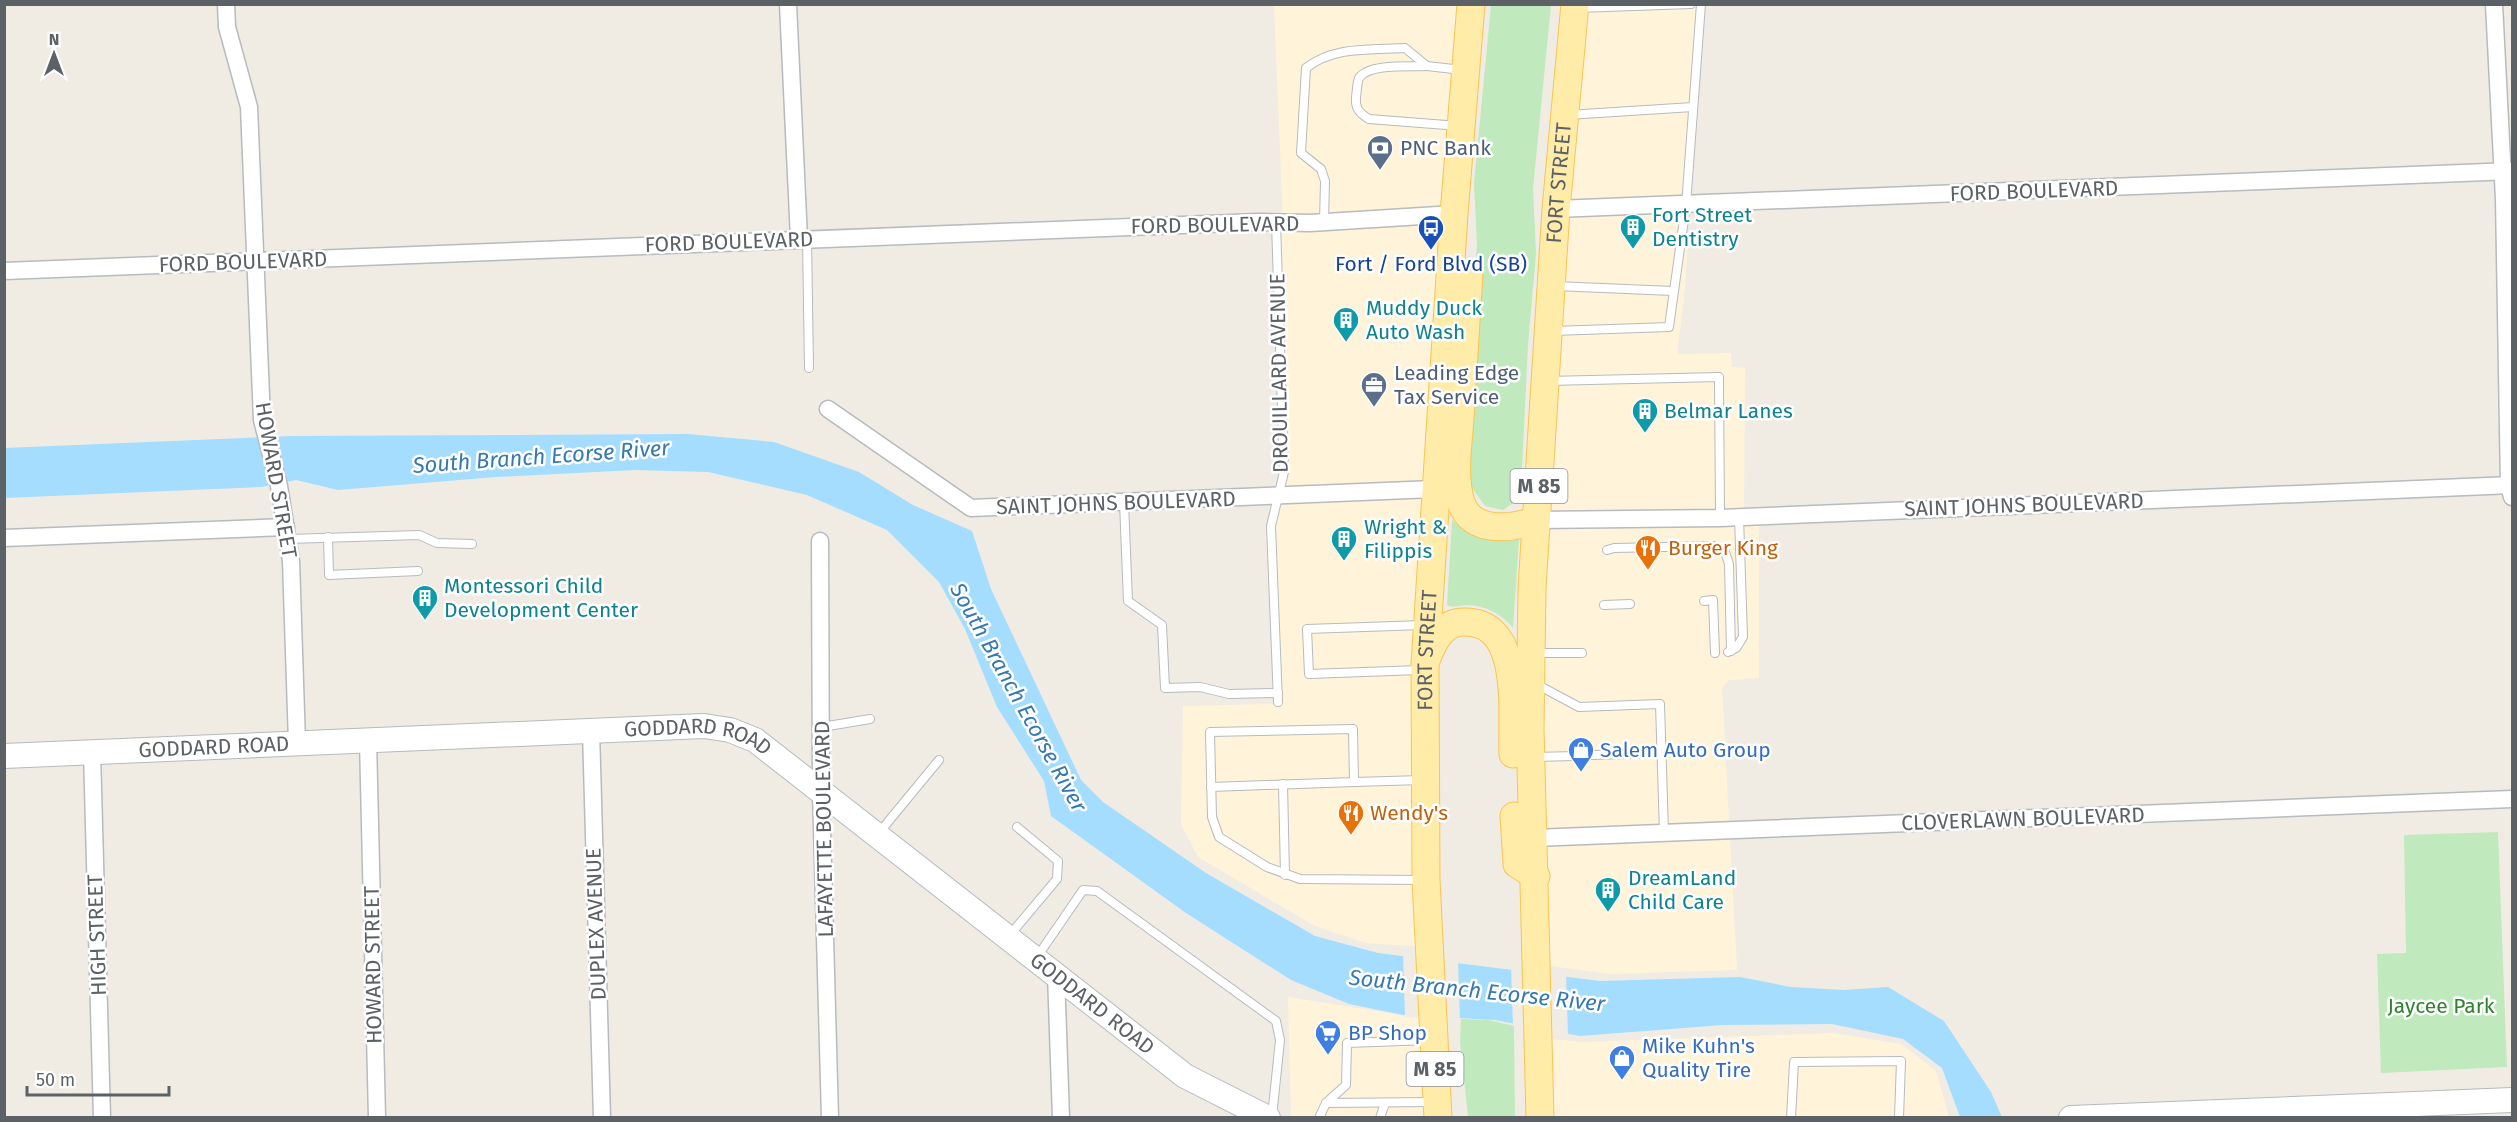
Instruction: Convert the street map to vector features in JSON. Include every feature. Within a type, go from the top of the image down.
[{"type":"main road","name":"FORT STREET","points":[[1438,1110],[1426,880],[1425,667],[1434,489],[1471,4]]},
{"type":"main road","name":"FORT STREET","points":[[1540,1118],[1536,876],[1531,757],[1531,653],[1536,520],[1570,6]]},
{"type":"main road","points":[[1556,209],[1544,188],[1570,6]]},
{"type":"main road","points":[[1460,133],[1470,244],[1458,452],[1461,503],[1472,518],[1494,527],[1521,526],[1536,520]]},
{"type":"main road","points":[[1425,667],[1437,636],[1460,622],[1486,627],[1505,647],[1510,667],[1516,861],[1536,876]]},
{"type":"street","name":"HOWARD STREET","points":[[226,4],[227,27],[249,107],[264,429],[279,486],[291,561],[297,743]]},
{"type":"street","points":[[788,4],[803,239]]},
{"type":"street","points":[[2494,4],[2508,171],[2512,489]]},
{"type":"street","name":"FORD BOULEVARD","points":[[1556,209],[2508,171]]},
{"type":"street","name":"FORD BOULEVARD","points":[[4,271],[803,239],[1324,222],[1454,214]]},
{"type":"street","name":"SAINT JOHNS BOULEVARD","points":[[828,409],[971,508],[1434,489]]},
{"type":"street","name":"SAINT JOHNS BOULEVARD","points":[[1536,520],[1720,518],[2512,489]]},
{"type":"street","points":[[4,538],[287,533]]},
{"type":"street","name":"LAFAYETTE BOULEVARD","points":[[820,541],[821,792],[830,1118]]},
{"type":"street","name":"GODDARD ROAD","points":[[4,756],[591,730],[704,726],[730,730],[755,740],[1185,1076],[1270,1118]]},
{"type":"street","name":"DUPLEX AVENUE","points":[[591,730],[602,1118]]},
{"type":"street","name":"HOWARD STREET","points":[[368,740],[377,1118]]},
{"type":"street","name":"HIGH STREET","points":[[92,752],[102,1118]]},
{"type":"street","name":"CLOVERLAWN BOULEVARD","points":[[1534,838],[2512,799]]},
{"type":"street","points":[[1056,974],[1060,1118]]},
{"type":"street","points":[[2071,1118],[2512,1100]]},
{"type":"lane","points":[[1570,6],[1691,4]]},
{"type":"lane","points":[[1549,331],[1669,327],[1686,205],[1701,4]]},
{"type":"lane","points":[[1324,222],[1325,181],[1321,169],[1301,153],[1306,69],[1319,58],[1336,52],[1405,48],[1427,66]]},
{"type":"lane","points":[[1460,133],[1369,119],[1360,114],[1355,104],[1359,79],[1374,68],[1427,66],[1466,70]]},
{"type":"lane","points":[[1564,115],[1693,107]]},
{"type":"lane","name":"DROUILLARD AVENUE","points":[[1276,222],[1284,472],[1276,497],[1271,526],[1278,702]]},
{"type":"lane","points":[[803,239],[809,368]]},
{"type":"lane","points":[[1551,286],[1673,291]]},
{"type":"lane","points":[[1546,381],[1719,377],[1720,518]]},
{"type":"lane","points":[[1124,503],[1128,601],[1162,625],[1165,688],[1200,687],[1229,694],[1278,693]]},
{"type":"lane","points":[[1607,550],[1714,546],[1725,552],[1729,564],[1730,652],[1743,637],[1739,517]]},
{"type":"lane","points":[[287,533],[328,537],[419,535],[437,543],[472,544]]},
{"type":"lane","points":[[328,537],[330,575],[418,571]]},
{"type":"lane","points":[[1704,601],[1713,600],[1715,653]]},
{"type":"lane","points":[[1604,605],[1630,604]]},
{"type":"lane","points":[[1425,667],[1309,674],[1307,629],[1427,625]]},
{"type":"lane","points":[[1531,653],[1582,653]]},
{"type":"lane","points":[[1531,681],[1579,707],[1660,704],[1664,834]]},
{"type":"lane","points":[[822,727],[870,719]]},
{"type":"lane","points":[[1354,782],[1353,729],[1210,732],[1212,817],[1219,837],[1267,867],[1285,875],[1324,881],[1426,880]]},
{"type":"lane","points":[[1593,755],[1661,753]]},
{"type":"lane","points":[[1531,757],[1576,756]]},
{"type":"lane","points":[[878,835],[939,760]]},
{"type":"lane","points":[[1211,787],[1425,780]]},
{"type":"lane","points":[[1283,784],[1285,875]]},
{"type":"lane","points":[[1008,937],[1057,879],[1058,861],[1017,826]]},
{"type":"lane","points":[[1036,958],[1083,890],[1096,891],[1276,1022],[1280,1040],[1270,1118]]},
{"type":"lane","points":[[1319,1118],[1326,1103],[1346,1085],[1347,1043],[1433,1030]]},
{"type":"lane","points":[[1791,1118],[1794,1062],[1901,1060],[1899,1118]]},
{"type":"lane","points":[[1326,1103],[1385,1103],[1438,1110]]},
{"type":"lane","points":[[1380,1118],[1385,1103]]},
{"type":"shaded area","points":[[1274,5],[1471,5],[1454,214],[1427,947],[1366,943],[1315,926],[1198,857],[1181,824],[1183,706],[1277,704],[1271,526],[1284,475],[1276,222],[1283,222]]},
{"type":"shaded area","points":[[1575,5],[1701,5],[1686,205],[1688,234],[1685,288],[1677,354],[1731,353],[1732,367],[1745,368],[1744,516],[1759,516],[1759,678],[1729,680],[1722,688],[1737,970],[1609,974],[1536,964],[1530,728]]},
{"type":"shaded area","points":[[1288,997],[1432,1020],[1438,1117],[1291,1117]]},
{"type":"shaded area","points":[[1832,1033],[1901,1044],[1936,1071],[1949,1117],[1540,1117],[1539,1038],[1583,1042]]},
{"type":"green space","points":[[1491,5],[1551,5],[1533,189],[1536,254],[1528,345],[1521,490],[1519,499],[1503,510],[1485,506],[1465,478],[1467,355],[1477,246],[1474,183]]},
{"type":"green space","points":[[1452,520],[1475,535],[1500,540],[1519,539],[1513,628],[1504,618],[1486,609],[1473,605],[1454,607],[1447,605]]},
{"type":"green space","name":"Jaycee Park","points":[[2498,832],[2507,1067],[2381,1073],[2377,954],[2406,953],[2404,835]]},
{"type":"green space","points":[[1461,1019],[1489,1020],[1514,1026],[1515,1117],[1468,1117],[1460,1042]]},
{"type":"water","name":"South Branch Ecorse River","points":[[688,434],[774,442],[859,472],[913,505],[972,531],[991,589],[1081,780],[1103,802],[1206,873],[1315,936],[1378,953],[1600,981],[1740,977],[1791,987],[1844,990],[1888,987],[1944,1021],[1991,1092],[2002,1117],[1960,1117],[1942,1068],[1903,1039],[1832,1024],[1723,1025],[1580,1036],[1495,1020],[1403,1015],[1349,1004],[1291,980],[1186,913],[1051,816],[1044,781],[997,707],[965,629],[939,582],[887,530],[807,495],[708,472],[635,470],[496,477],[338,490],[296,480],[261,487],[5,498],[4,448],[293,436]]},
{"type":"pier","points":[[1403,953],[1458,960],[1460,1021],[1405,1017]]},
{"type":"pier","points":[[1511,966],[1566,973],[1568,1037],[1513,1026]]},
{"type":"place","name":"PNC Bank","points":[[1380,171]]},
{"type":"place","name":"Fort Street Dentistry","points":[[1633,250]]},
{"type":"place","name":"Fort / Ford Blvd (SB)","points":[[1431,251]]},
{"type":"place","name":"Muddy Duck Auto Wash","points":[[1346,343]]},
{"type":"place","name":"Leading Edge Tax Service","points":[[1374,408]]},
{"type":"place","name":"Belmar Lanes","points":[[1645,434]]},
{"type":"place","name":"Wright & Filippis","points":[[1344,562]]},
{"type":"place","name":"Burger King","points":[[1648,571]]},
{"type":"place","name":"Montessori Child Development Center","points":[[425,621]]},
{"type":"place","name":"Salem Auto Group","points":[[1581,773]]},
{"type":"place","name":"Wendy's","points":[[1351,836]]},
{"type":"place","name":"DreamLand Child Care","points":[[1608,913]]},
{"type":"place","name":"BP Shop","points":[[1328,1056]]},
{"type":"place","name":"Mike Kuhn's Quality Tire","points":[[1622,1081]]}]
